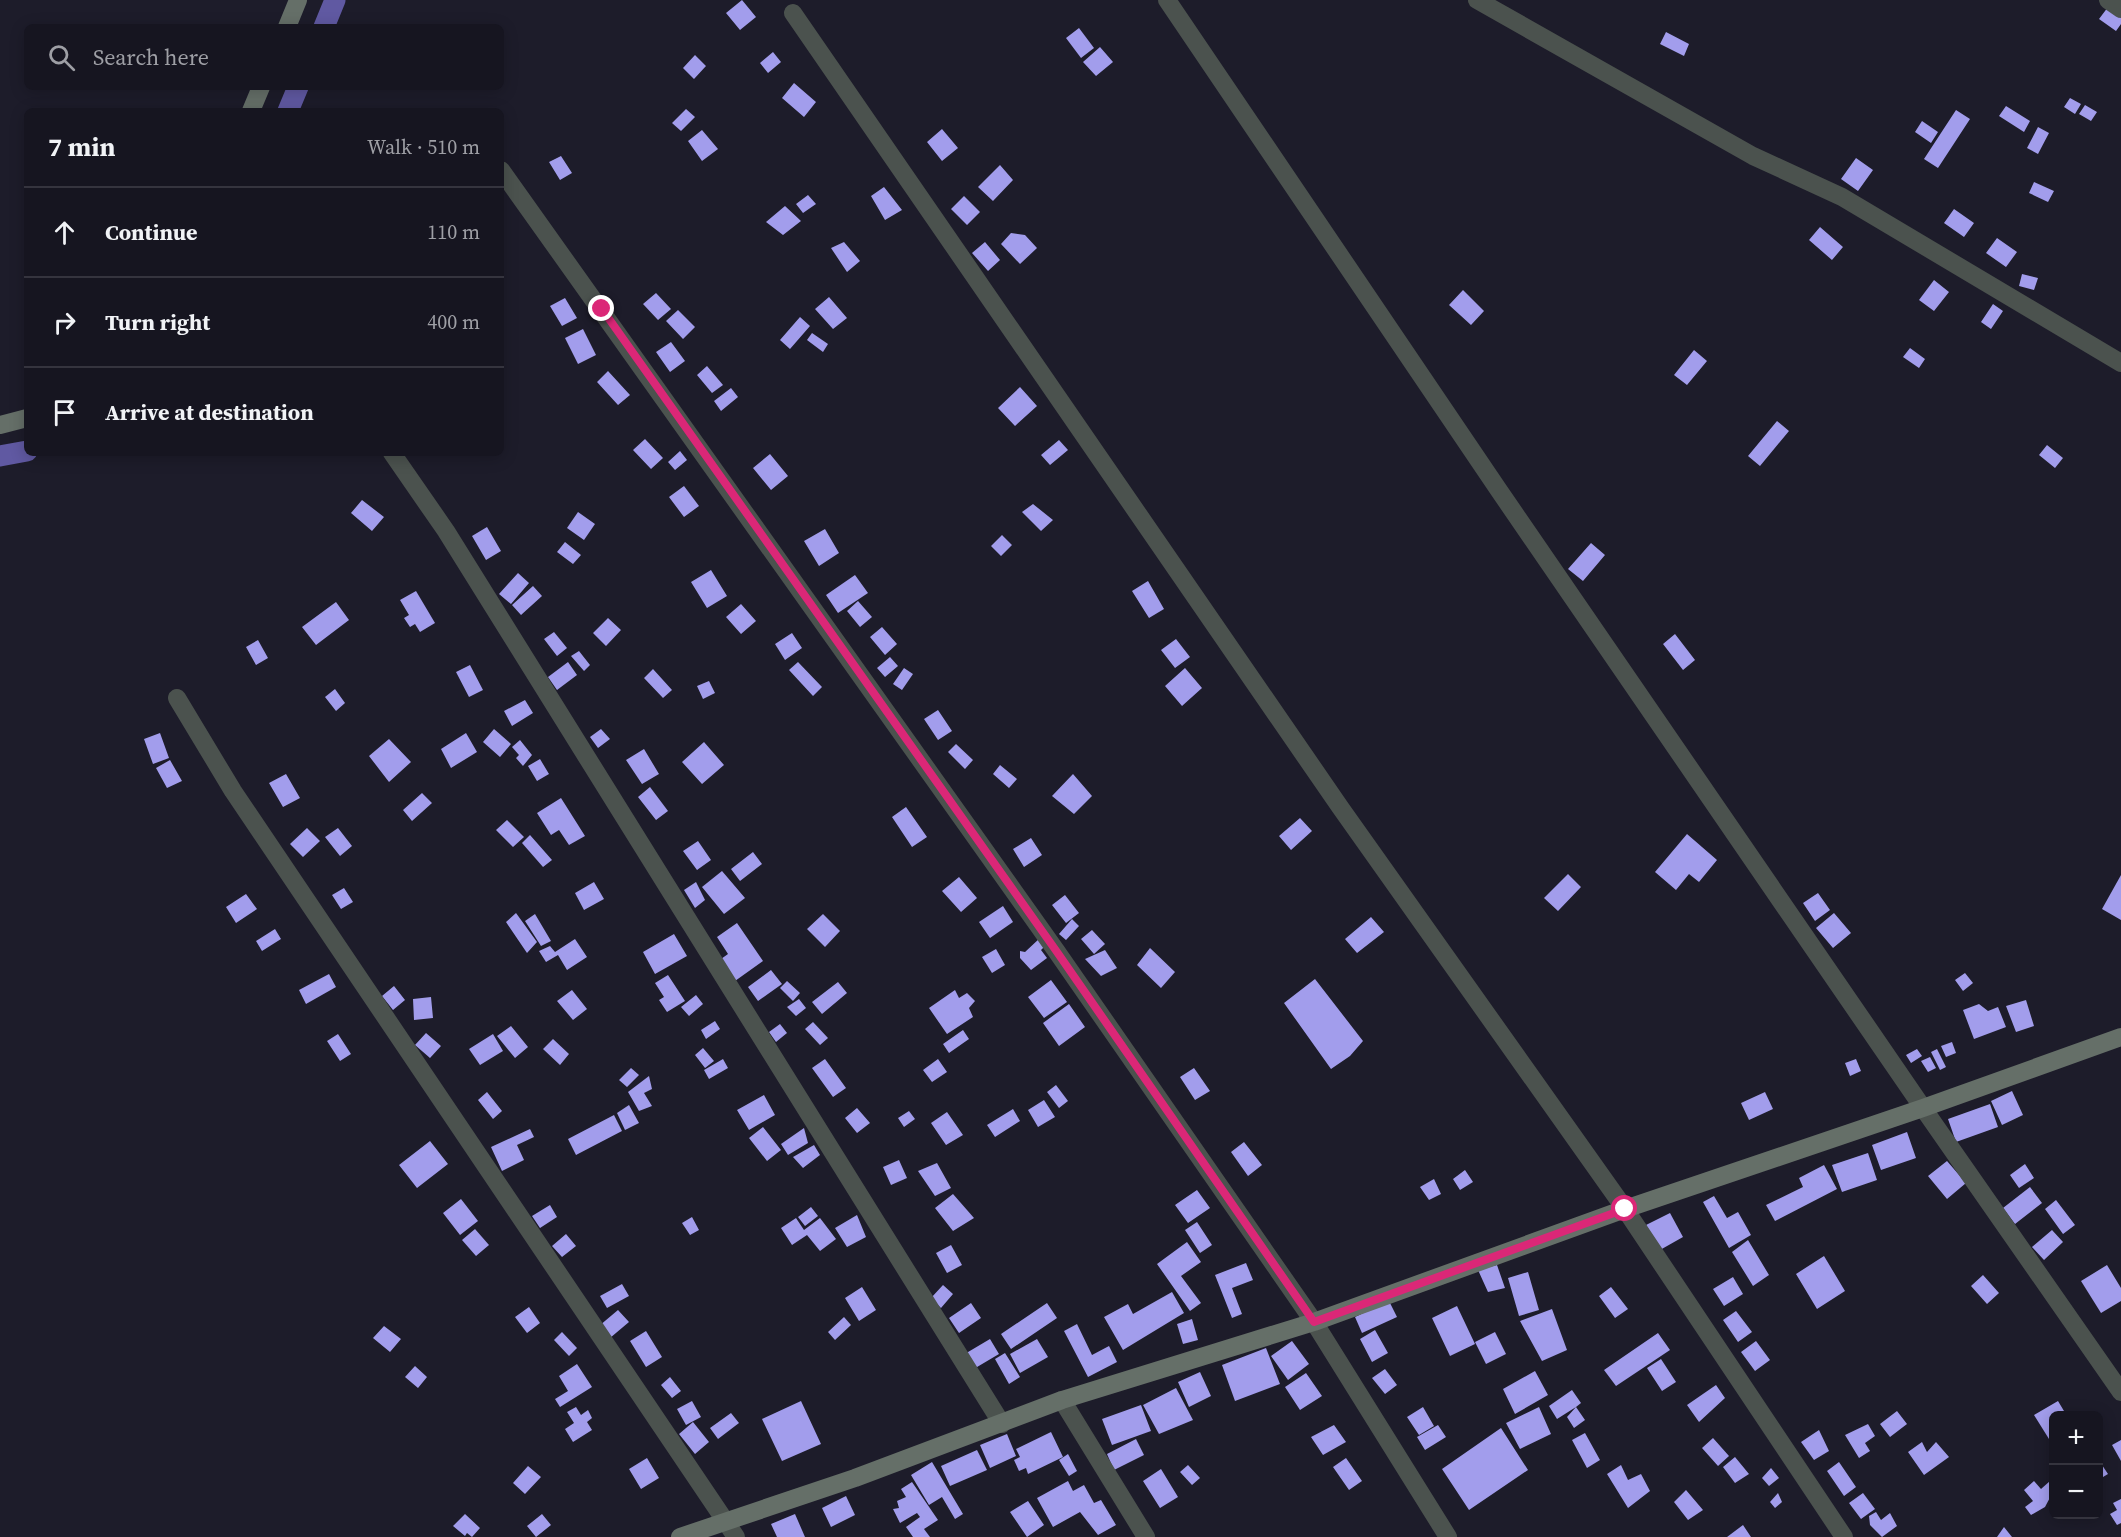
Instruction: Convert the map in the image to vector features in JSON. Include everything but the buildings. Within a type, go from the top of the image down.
[{"type":"street","points":[[288,24],[298,0]]},
{"type":"street","points":[[1167,0],[1923,1108],[2121,1392]]},
{"type":"street","points":[[1477,0],[1753,156],[1842,197],[2121,363]]},
{"type":"street","points":[[2109,0],[2121,9]]},
{"type":"street","points":[[793,13],[1340,807],[1625,1209],[1844,1537]]},
{"type":"street","points":[[252,108],[260,90]]},
{"type":"street","points":[[504,174],[1057,952],[1314,1322],[1448,1537]]},
{"type":"street","points":[[0,425],[24,419]]},
{"type":"street","points":[[394,456],[446,531],[1002,1424]]},
{"type":"street","points":[[177,698],[233,791],[736,1537]]},
{"type":"street","points":[[680,1537],[855,1478],[1062,1400],[1314,1322],[1625,1209],[1923,1108],[2121,1036]]},
{"type":"street","points":[[1062,1400],[1146,1537]]},
{"type":"waterway","points":[[325,24],[335,0]]},
{"type":"waterway","points":[[289,108],[297,90]]},
{"type":"waterway","points":[[0,456],[24,452]]},
{"type":"route","points":[[602,309],[1057,952],[1314,1322],[1625,1209]]}]
